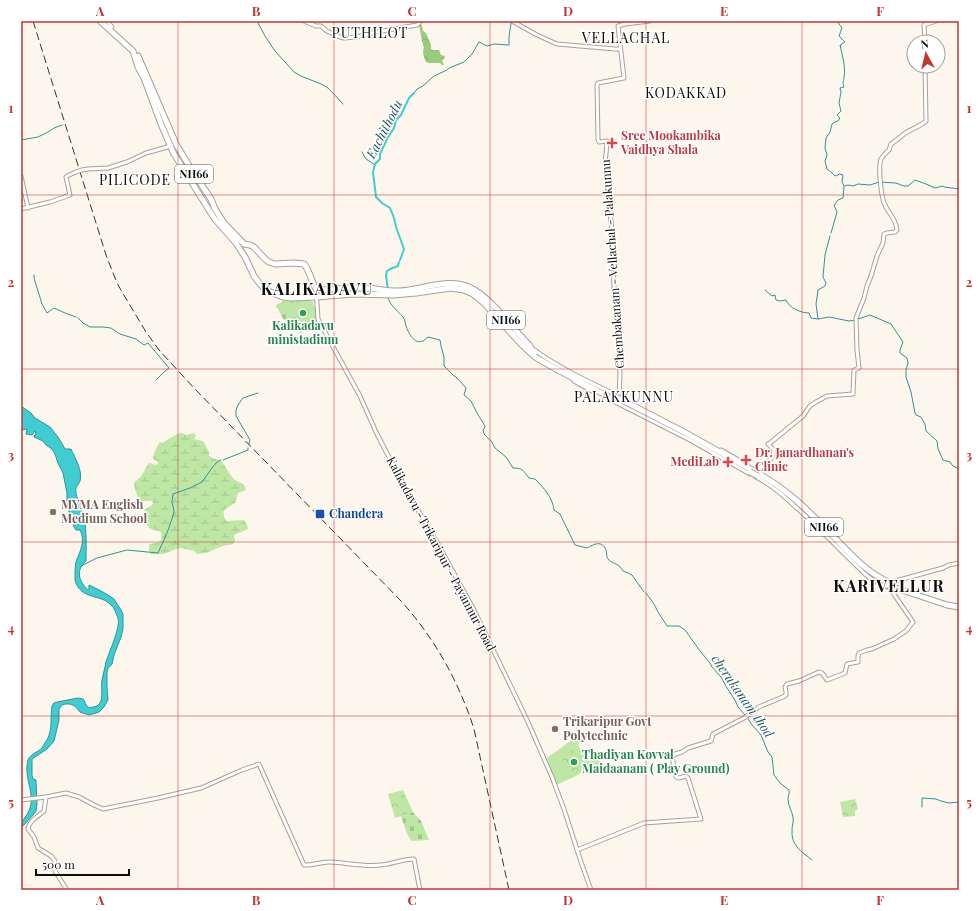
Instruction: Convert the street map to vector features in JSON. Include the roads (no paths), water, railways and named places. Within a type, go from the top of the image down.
[{"type":"highway","name":"NH66","points":[[100,21],[133,51],[170,146],[180,165],[214,218],[236,243],[254,276],[268,291],[283,297],[291,298],[353,294],[393,295],[452,288],[468,292],[479,298],[522,345],[535,356],[556,370],[618,399]]},
{"type":"highway","name":"NH66","points":[[109,23],[136,51],[176,144],[211,199],[224,223],[244,244],[254,247],[269,262],[275,264],[304,264],[316,289],[321,290],[364,288],[407,291],[444,284],[467,286],[488,301],[532,350],[549,363],[779,486],[824,527],[867,570],[891,585]]},
{"type":"highway","name":"NH66","points":[[754,473],[784,493],[866,572],[891,585],[950,603],[950,605],[959,608]]},
{"type":"street","points":[[304,21],[316,26],[321,26],[336,36],[344,38],[417,25],[420,21]]},
{"type":"street","points":[[512,21],[556,44],[615,49],[620,48]]},
{"type":"street","name":"Chembakanam - Vellachal - Palakunnu","points":[[618,399],[620,391],[617,317],[614,287],[612,230],[605,164],[607,141],[599,142],[598,139],[597,84],[624,78],[618,26],[650,21]]},
{"type":"street","points":[[925,34],[924,24],[936,21]]},
{"type":"street","points":[[408,294],[414,296],[451,290],[469,294],[477,299],[486,308],[524,349],[545,366],[754,473],[774,456],[774,450],[768,444],[803,416],[810,406],[827,396],[853,394],[854,370],[859,368],[856,318],[877,256],[883,243],[884,234],[895,232],[897,230],[894,218],[884,203],[880,182],[880,161],[889,150],[891,144],[903,135],[915,129],[926,120],[925,74]]},
{"type":"street","points":[[21,209],[50,202],[70,195],[66,177],[76,172],[88,168],[108,168],[127,162],[146,153],[176,144]]},
{"type":"street","points":[[21,176],[28,208]]},
{"type":"street","name":"Kalikadavu -Trikaripur - Payannur Road","points":[[316,289],[318,319],[360,396],[376,432],[406,490],[435,538],[474,610],[528,722],[552,777],[591,890]]},
{"type":"street","points":[[577,850],[644,823],[701,819],[688,778],[686,776],[679,778],[676,777],[672,755],[711,741],[713,734],[746,717],[759,707],[785,696],[785,687],[787,684],[799,681],[819,672],[822,673],[827,680],[845,673],[847,664],[858,662],[859,653],[890,641],[906,631],[913,622],[891,585],[892,582],[959,563]]},
{"type":"street","points":[[22,800],[46,798],[66,793],[103,808],[158,798],[200,788],[259,764],[305,866],[331,861],[355,865],[380,865],[414,859],[420,890]]},
{"type":"street","points":[[46,798],[44,811],[30,823],[28,829],[34,837],[38,848],[55,861],[55,871],[67,890]]},
{"type":"water","points":[[21,406],[35,418],[50,427],[65,449],[71,449],[80,469],[81,477],[76,489],[76,495],[80,503],[86,529],[86,561],[80,568],[79,572],[81,580],[88,590],[89,585],[114,599],[123,614],[123,629],[112,664],[108,668],[107,672],[108,700],[104,707],[99,712],[89,715],[80,712],[75,706],[70,704],[62,705],[59,709],[59,720],[54,741],[47,749],[32,759],[32,775],[33,779],[36,780],[36,811],[21,828],[21,822],[31,806],[27,776],[28,760],[42,748],[49,736],[52,706],[57,702],[78,698],[83,699],[89,707],[94,707],[100,703],[102,696],[103,676],[106,662],[118,627],[118,618],[112,606],[102,599],[83,592],[75,581],[76,564],[82,546],[82,534],[80,530],[76,530],[74,527],[67,507],[67,493],[63,473],[52,449],[43,441],[34,437],[36,434],[35,431],[32,435],[26,434],[26,429],[22,430],[21,433]]},
{"type":"waterway","points":[[257,21],[275,51],[294,72],[328,88],[343,104]]},
{"type":"waterway","points":[[831,233],[837,212],[834,205],[838,200],[843,198],[844,186],[842,182],[843,175],[840,174],[835,176],[827,169],[825,161],[827,155],[825,148],[826,138],[830,132],[832,124],[840,118],[837,115],[841,111],[839,103],[841,92],[840,88],[844,87],[844,65],[840,45],[845,42],[839,36],[842,28],[837,21]]},
{"type":"waterway","points":[[414,93],[434,76],[464,62],[472,54],[479,42],[487,46],[494,44],[509,45],[511,22]]},
{"type":"waterway","name":"Eachithodu","points":[[400,260],[404,249],[390,208],[376,197],[373,172],[375,164],[380,159],[380,154],[394,128],[396,120],[401,115],[409,98],[414,93]]},
{"type":"waterway","points":[[21,140],[38,137],[62,125]]},
{"type":"waterway","points":[[362,152],[366,159],[375,165]]},
{"type":"waterway","points":[[845,186],[853,186],[858,184],[870,185],[879,182],[896,183],[908,186],[915,180],[935,188],[943,186],[959,189]]},
{"type":"waterway","points":[[830,236],[825,255],[823,277],[826,283],[825,286],[818,290],[816,304],[818,319],[829,317],[849,321],[856,320]]},
{"type":"waterway","name":"Eachithodu","points":[[388,290],[386,275],[387,271],[398,266],[399,262]]},
{"type":"waterway","points":[[34,275],[42,304],[47,313],[54,308],[76,317]]},
{"type":"waterway","points":[[765,290],[772,296],[775,295],[776,300],[786,300],[796,310],[809,313],[811,318],[818,319]]},
{"type":"waterway","name":"cherukanam thod","points":[[388,297],[392,305],[404,318],[408,331],[414,340],[420,342],[428,337],[440,340],[444,357],[444,366],[466,388],[464,395],[471,401],[485,426],[483,430],[484,434],[492,442],[495,448],[506,457],[513,468],[521,469],[529,478],[535,479],[544,489],[552,501],[554,510],[560,514],[575,545],[587,548],[595,544],[602,545],[606,550],[608,559],[619,566],[623,571],[632,575],[644,592]]},
{"type":"waterway","points":[[858,319],[870,315],[891,324],[903,342],[900,353],[907,358],[908,363],[906,377],[911,392],[915,413],[921,417],[925,424],[926,431],[937,441],[938,449],[943,460],[950,462],[953,466],[959,469]]},
{"type":"waterway","points":[[78,318],[90,327],[111,328],[120,334],[136,339],[144,345],[148,343],[169,368],[156,380]]},
{"type":"waterway","points":[[249,444],[250,440],[236,416],[236,410],[243,398],[258,393]]},
{"type":"waterway","points":[[223,460],[248,450],[248,448]]},
{"type":"waterway","points":[[81,566],[97,558],[127,550],[158,553],[173,516],[173,494],[202,482],[217,462],[221,460]]},
{"type":"waterway","name":"cherukanam thod","points":[[646,593],[667,626],[679,626],[685,630],[721,677],[738,707],[745,715]]},
{"type":"waterway","name":"cherukanam thod","points":[[747,717],[761,735],[768,752],[772,757],[774,775],[780,783],[789,790],[788,802],[793,819],[793,840],[798,848],[812,860]]},
{"type":"waterway","points":[[922,807],[922,798],[936,799],[949,803],[959,802]]},
{"type":"railway","points":[[33,21],[106,255],[117,283],[146,332],[159,350],[194,388],[402,602],[425,631],[445,662],[461,695],[474,729],[509,890]]},
{"type":"place","name":"Sree Mookambika Vaidhya Shala","points":[[612,143]]},
{"type":"place","name":"Kalikadavu ministadium","points":[[303,313]]},
{"type":"place","name":"Dr. Janardhanan's Clinic","points":[[746,460]]},
{"type":"place","name":"MediLab","points":[[728,462]]},
{"type":"place","name":"MYMA English Medium School","points":[[53,512]]},
{"type":"place","name":"Chandera","points":[[320,514]]},
{"type":"place","name":"Trikaripur Govt Polytechnic","points":[[555,729]]},
{"type":"place","name":"Thadiyan Kovval Maidaanam ( Play Ground)","points":[[574,762]]},
{"type":"district","name":"PUTHILOT","points":[[370,33]]},
{"type":"district","name":"VELLACHAL","points":[[626,38]]},
{"type":"district","name":"KODAKKAD","points":[[686,93]]},
{"type":"district","name":"PILICODE","points":[[135,180]]},
{"type":"district","name":"KALIKADAVU","points":[[317,289]]},
{"type":"district","name":"PALAKKUNNU","points":[[624,397]]},
{"type":"district","name":"KARIVELLUR","points":[[889,586]]}]
